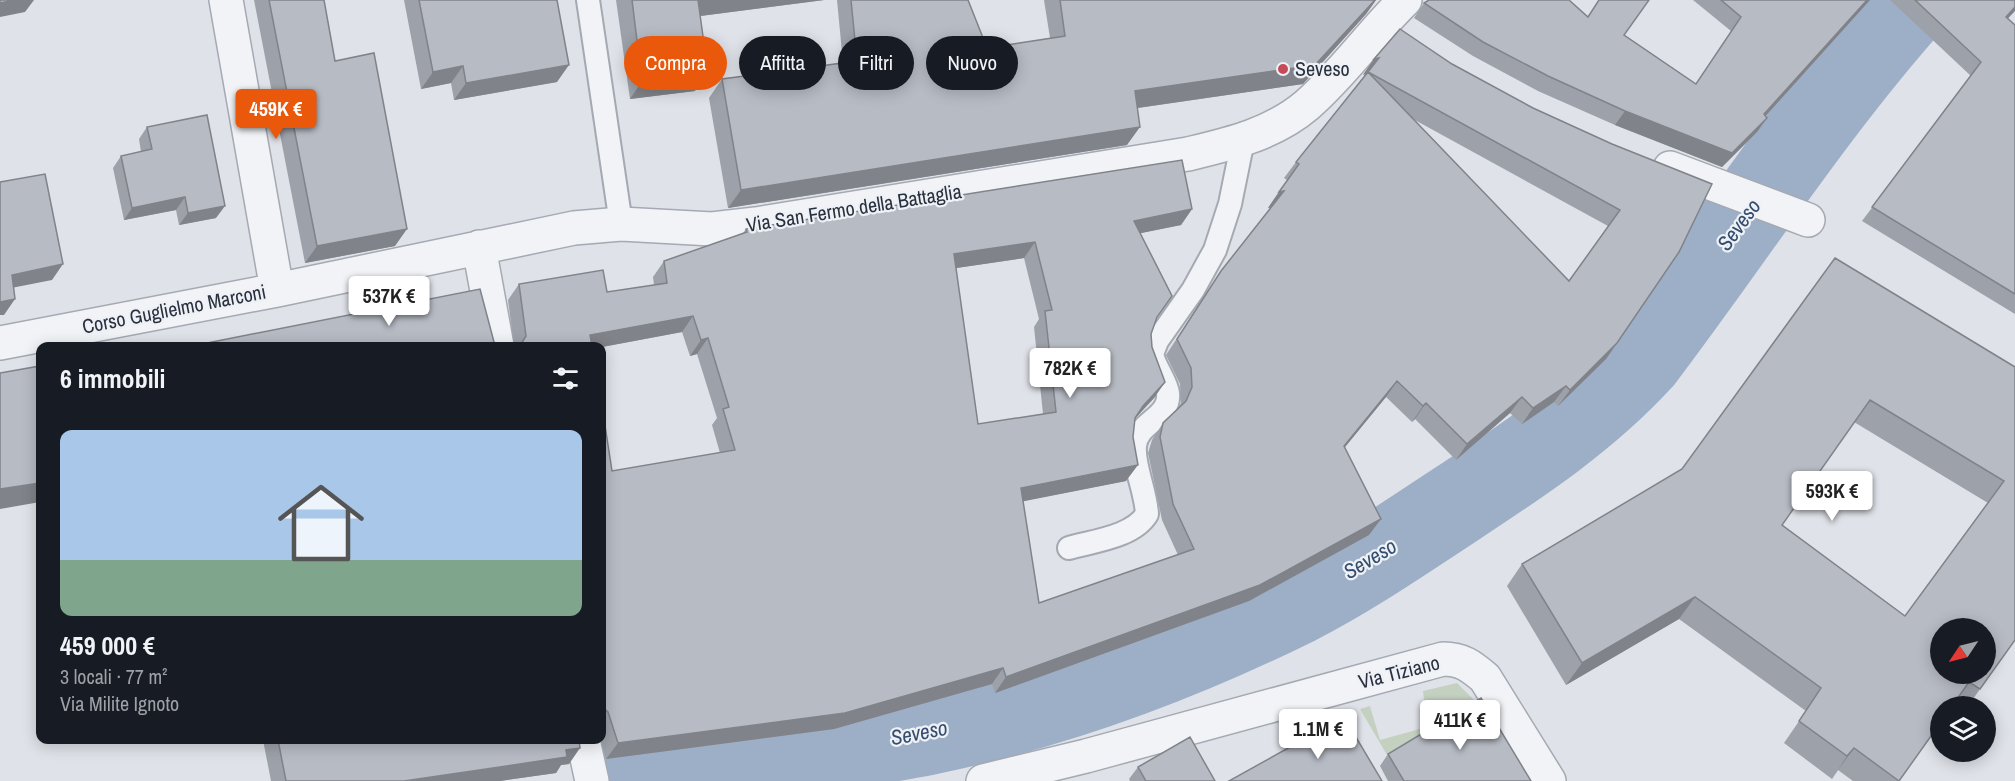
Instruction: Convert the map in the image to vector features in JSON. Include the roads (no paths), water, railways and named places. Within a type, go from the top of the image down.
[{"type":"street","points":[[226,0],[277,290]]},
{"type":"street","name":"Via San Fermo della Battaglia","points":[[277,290],[574,228],[621,224],[712,229],[756,224],[1188,154],[1243,140],[1280,123],[1307,105],[1400,19]]},
{"type":"street","points":[[1638,155],[1808,220]]},
{"type":"street","points":[[479,247],[496,342]]},
{"type":"street","name":"Corso Guglielmo Marconi","points":[[0,343],[277,290]]},
{"type":"street","name":"Via Tiziano","points":[[983,781],[1086,756],[1443,659],[1458,659],[1485,678],[1549,781]]},
{"type":"street","points":[[584,744],[592,781]]},
{"type":"lane","points":[[588,0],[621,224]]},
{"type":"lane","points":[[1069,548],[1127,531],[1141,524],[1147,514],[1136,442],[1143,427],[1158,417],[1167,405],[1168,393],[1152,354],[1157,340],[1193,290],[1215,250],[1230,204],[1243,140]]},
{"type":"waterway","name":"Seveso","points":[[620,781],[890,740],[1022,710],[1116,680],[1208,644],[1296,603],[1357,569],[1480,489],[1553,438],[1599,401],[1641,359],[1841,86],[1913,0]]},
{"type":"place","name":"Seveso","points":[[1283,69]]}]
